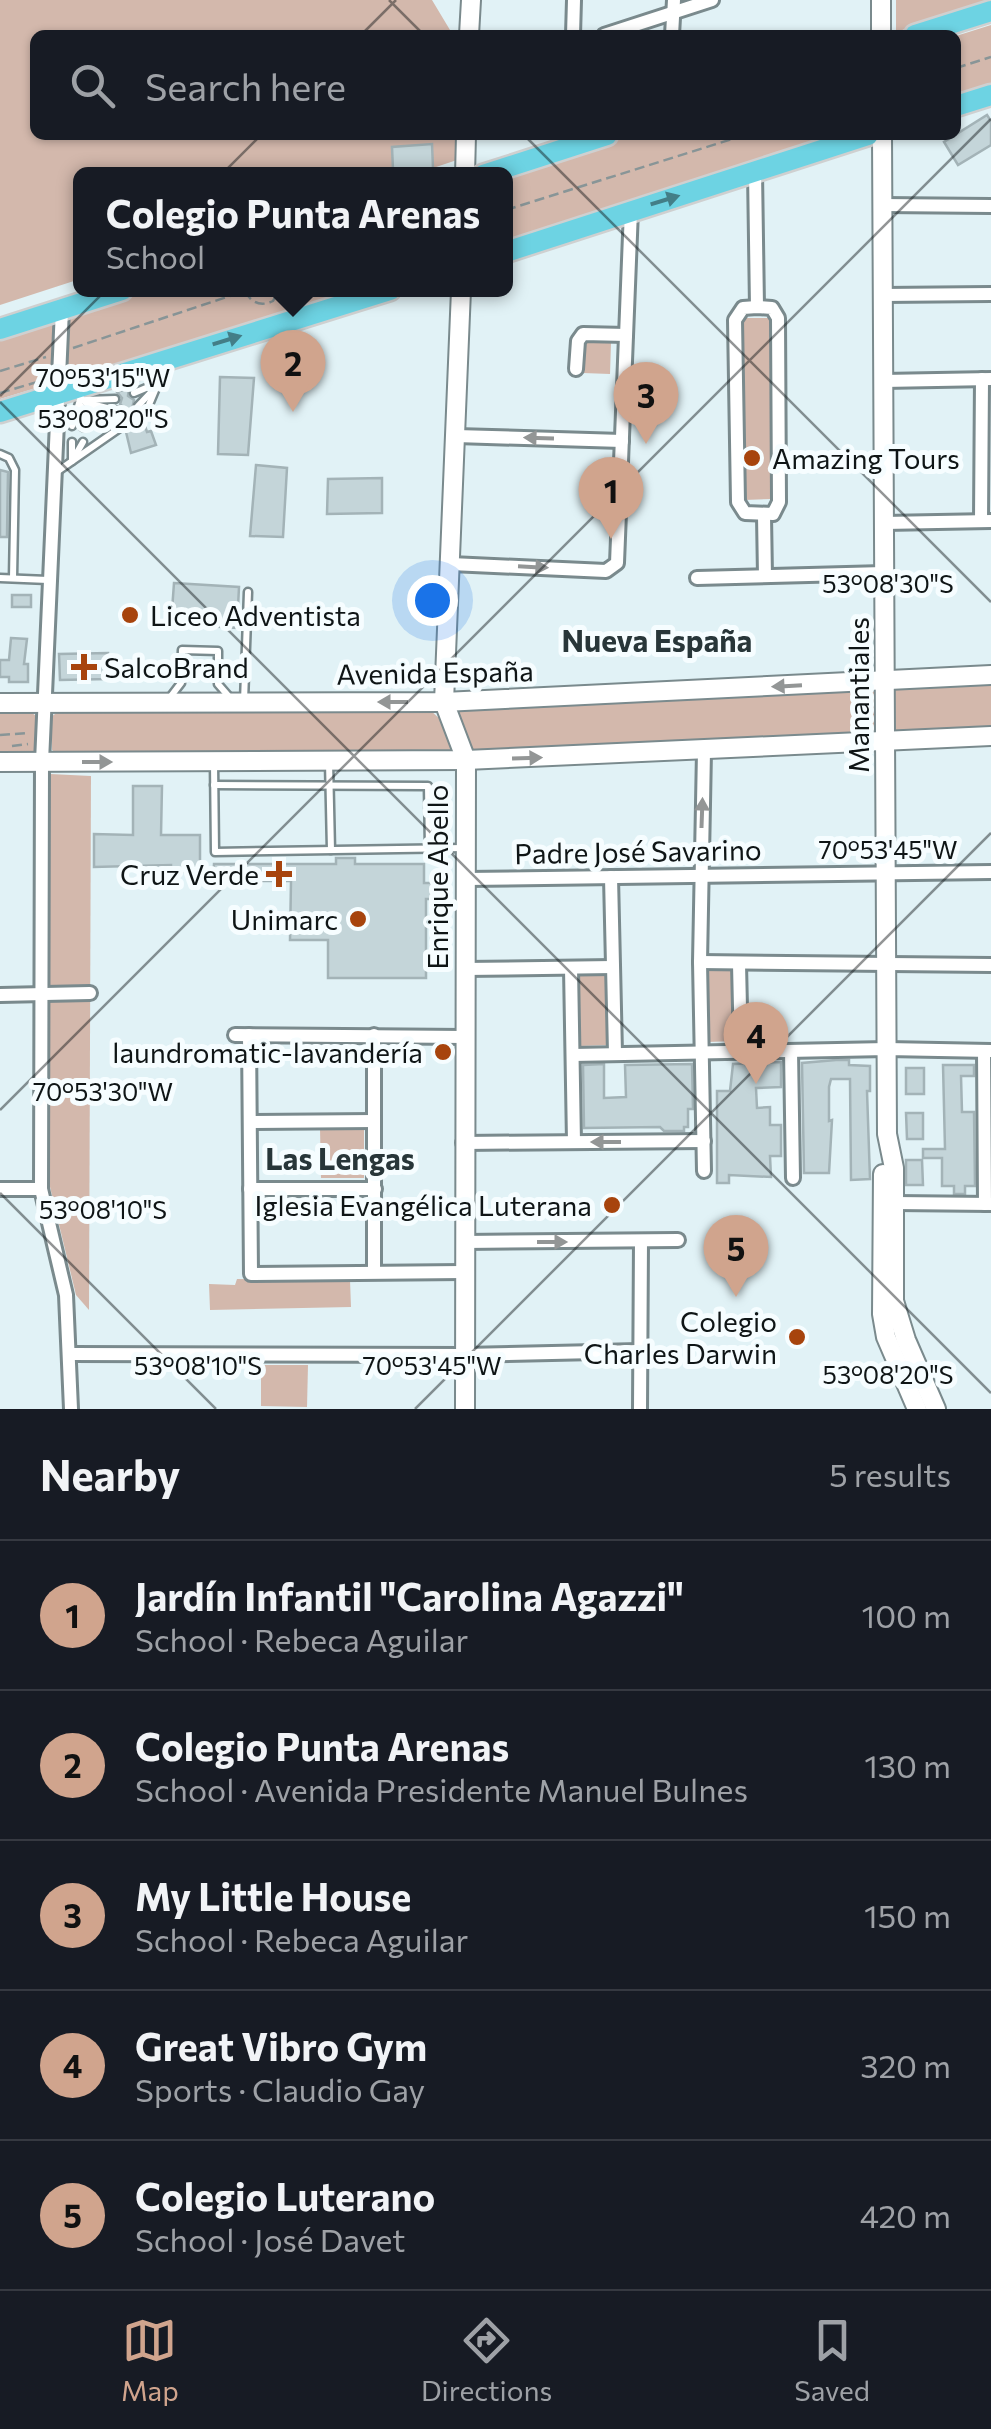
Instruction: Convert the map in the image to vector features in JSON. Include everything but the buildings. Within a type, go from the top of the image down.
[{"type":"main road","points":[[469,30],[470,0]]},
{"type":"main road","points":[[881,0],[881,30]]},
{"type":"main road","points":[[931,30],[991,11]]},
{"type":"main road","points":[[961,104],[991,94]]},
{"type":"main road","points":[[464,167],[466,140]]},
{"type":"main road","points":[[505,167],[591,140]]},
{"type":"main road","points":[[513,250],[853,140]]},
{"type":"main road","name":"Manantiales","points":[[882,140],[888,1134]]},
{"type":"main road","points":[[0,328],[99,297]]},
{"type":"main road","points":[[0,412],[70,394],[168,358],[367,297]]},
{"type":"main road","name":"Enrique Abello","points":[[461,297],[444,702],[466,760],[465,1409]]},
{"type":"main road","name":"Avenida España","points":[[0,703],[444,702],[991,675]]},
{"type":"main road","points":[[2,755],[42,762],[466,760],[991,736]]},
{"type":"main road","points":[[888,1134],[895,1203],[894,1301],[936,1409]]},
{"type":"main road","points":[[888,1134],[882,1162],[882,1314],[886,1337],[917,1409]]},
{"type":"street","points":[[572,30],[574,0]]},
{"type":"street","points":[[616,30],[673,7],[712,0]]},
{"type":"street","points":[[754,172],[756,306]]},
{"type":"street","points":[[882,206],[991,206]]},
{"type":"street","points":[[451,564],[606,571],[614,568],[618,560],[631,210]]},
{"type":"street","points":[[883,294],[991,294]]},
{"type":"street","points":[[756,306],[772,308],[778,318],[779,502],[774,514],[764,516],[745,513],[738,502],[736,320],[744,308],[756,306]]},
{"type":"street","points":[[62,308],[59,353],[70,394],[54,474],[42,762],[39,994],[41,1189],[66,1295],[71,1409]]},
{"type":"street","points":[[576,370],[582,334],[626,335]]},
{"type":"street","points":[[883,381],[986,379],[986,521],[884,523]]},
{"type":"street","points":[[624,405],[662,407]]},
{"type":"street","points":[[456,436],[622,440]]},
{"type":"street","points":[[764,516],[765,576]]},
{"type":"street","points":[[697,578],[884,573]]},
{"type":"street","points":[[704,751],[700,962],[704,1171]]},
{"type":"street","name":"Padre José Savarino","points":[[466,878],[991,872]]},
{"type":"street","points":[[611,878],[615,1053]]},
{"type":"street","points":[[700,962],[991,965]]},
{"type":"street","points":[[740,964],[740,1051]]},
{"type":"street","points":[[464,969],[613,967]]},
{"type":"street","points":[[571,968],[574,1142]]},
{"type":"street","points":[[0,995],[90,993]]},
{"type":"street","points":[[464,1272],[251,1274],[250,1122],[242,1035],[465,1037]]},
{"type":"street","points":[[374,1036],[374,1270]]},
{"type":"street","points":[[573,1055],[988,1050],[988,1204],[895,1203]]},
{"type":"street","points":[[791,1051],[792,1178]]},
{"type":"street","points":[[250,1122],[374,1121]]},
{"type":"street","points":[[464,1143],[704,1141]]},
{"type":"street","points":[[0,1189],[41,1189]]},
{"type":"street","points":[[250,1189],[375,1189]]},
{"type":"street","points":[[464,1242],[678,1240]]},
{"type":"street","points":[[640,1409],[641,1241]]},
{"type":"street","points":[[71,1354],[464,1355],[640,1351]]},
{"type":"lane","points":[[142,419],[168,358]]},
{"type":"lane","points":[[134,393],[159,382]]},
{"type":"lane","points":[[138,406],[159,382]]},
{"type":"lane","points":[[70,394],[115,399]]},
{"type":"lane","points":[[70,394],[119,412]]},
{"type":"lane","points":[[54,474],[124,425],[70,394]]},
{"type":"lane","points":[[70,394],[72,426]]},
{"type":"lane","points":[[70,394],[83,427]]},
{"type":"lane","points":[[72,442],[72,462]]},
{"type":"lane","points":[[72,462],[83,442]]},
{"type":"lane","points":[[0,454],[9,458],[15,470],[12,578]]},
{"type":"lane","points":[[0,578],[50,580]]},
{"type":"lane","points":[[240,703],[248,592]]},
{"type":"lane","points":[[166,704],[181,683],[182,650],[218,651],[218,684],[240,703]]},
{"type":"lane","points":[[329,761],[331,850]]},
{"type":"lane","points":[[214,762],[215,852],[466,848]]},
{"type":"lane","points":[[214,785],[428,786],[429,849]]},
{"type":"path","points":[[961,66],[991,57]]},
{"type":"path","points":[[513,208],[728,140]]},
{"type":"path","points":[[0,371],[224,297]]},
{"type":"path","points":[[250,297],[262,304],[275,297]]},
{"type":"path","points":[[0,735],[35,733]]},
{"type":"path","points":[[2,755],[35,742]]},
{"type":"shaded area","points":[[0,0],[432,0],[450,30],[30,30],[30,140],[460,140],[460,159],[436,167],[73,167],[73,281],[0,305]]},
{"type":"shaded area","points":[[896,0],[991,0],[902,30],[896,30]]},
{"type":"shaded area","points":[[991,25],[991,88],[961,97],[961,34]]},
{"type":"shaded area","points":[[617,140],[828,140],[513,243],[513,173]]},
{"type":"shaded area","points":[[103,297],[337,297],[0,399],[0,329]]},
{"type":"shaded area","points":[[742,318],[770,318],[772,499],[744,500]]},
{"type":"shaded area","points":[[584,341],[611,342],[610,374],[583,373]]},
{"type":"shaded area","points":[[991,684],[991,729],[470,754],[455,710]]},
{"type":"shaded area","points":[[0,711],[30,711],[37,717],[37,748],[31,755],[0,756]]},
{"type":"shaded area","points":[[59,711],[431,711],[440,719],[454,750],[450,756],[61,757],[52,750],[51,717]]},
{"type":"shaded area","points":[[50,774],[91,776],[89,1310],[76,1295],[50,1187]]},
{"type":"shaded area","points":[[706,968],[731,969],[734,1041],[708,1042]]},
{"type":"shaded area","points":[[607,973],[611,1045],[580,1046],[576,974]]},
{"type":"shaded area","points":[[320,1128],[364,1128],[364,1178],[321,1178]]},
{"type":"shaded area","points":[[237,1279],[350,1280],[351,1307],[210,1310],[209,1284],[235,1285]]},
{"type":"shaded area","points":[[261,1365],[308,1365],[307,1407],[261,1406]]},
{"type":"place","name":"Colegio Punta Arenas","points":[[293,412]]},
{"type":"place","name":"My Little House","points":[[646,444]]},
{"type":"place","name":"Amazing Tours","points":[[752,458]]},
{"type":"place","name":"Jardín Infantil \"Carolina Agazzi\"","points":[[611,539]]},
{"type":"place","name":"Liceo Adventista","points":[[130,615]]},
{"type":"place","name":"SalcoBrand","points":[[84,667]]},
{"type":"place","name":"Cruz Verde","points":[[279,874]]},
{"type":"place","name":"Unimarc","points":[[358,919]]},
{"type":"place","name":"laundromatic-lavandería","points":[[443,1052]]},
{"type":"place","name":"Great Vibro Gym","points":[[756,1084]]},
{"type":"place","name":"Iglesia Evangélica Luterana","points":[[612,1205]]},
{"type":"place","name":"Colegio Luterano","points":[[736,1297]]},
{"type":"place","name":"Colegio Charles Darwin","points":[[797,1337]]},
{"type":"district","name":"Nueva España","points":[[657,639]]},
{"type":"district","name":"Las Lengas","points":[[340,1157]]}]
